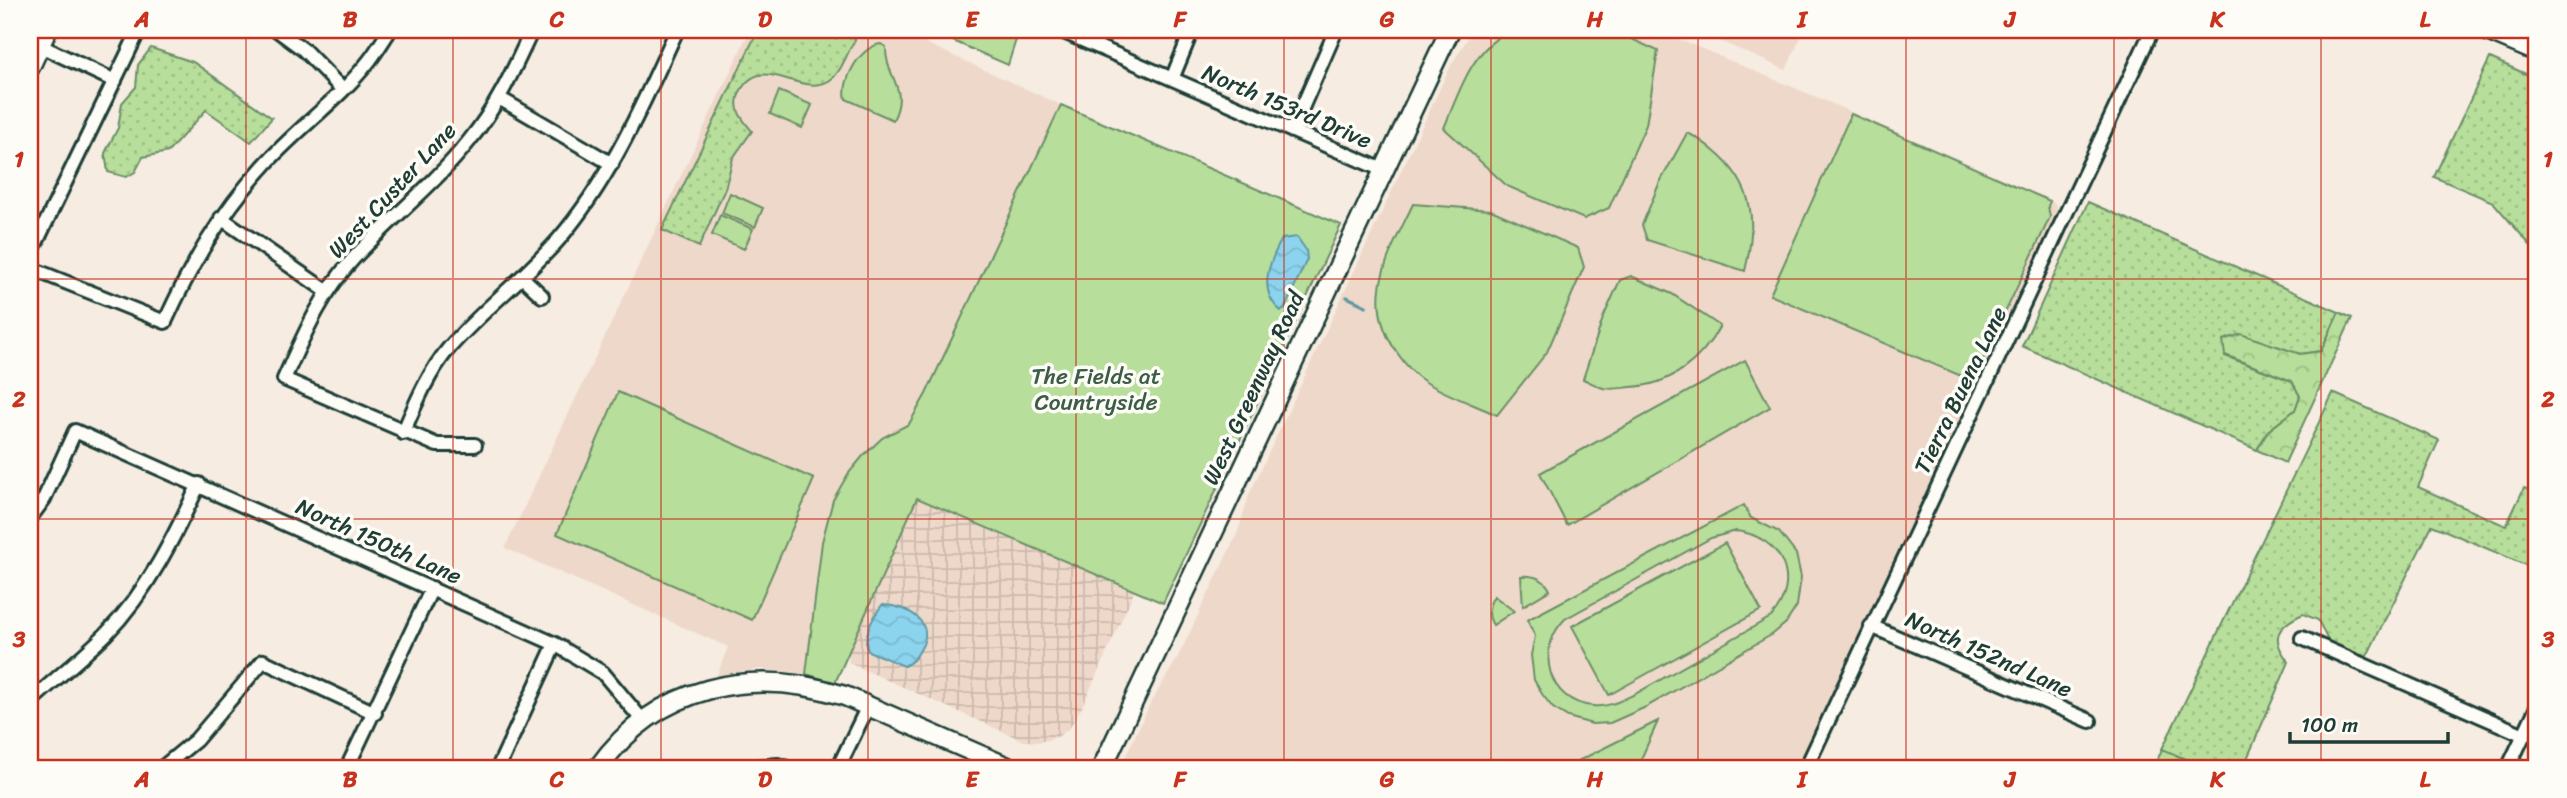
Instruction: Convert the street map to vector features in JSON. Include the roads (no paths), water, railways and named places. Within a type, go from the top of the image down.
[{"type":"main road","name":"West Greenway Road","points":[[1102,768],[1450,30]]},
{"type":"main road","points":[[2485,30],[2537,52]]},
{"type":"main road","points":[[30,67],[39,39]]},
{"type":"main road","points":[[598,768],[643,721],[670,705],[702,691],[755,681],[817,687],[868,706],[1010,768]]},
{"type":"street","points":[[30,262],[34,247],[139,30]]},
{"type":"street","points":[[277,30],[304,50],[342,89]]},
{"type":"street","points":[[30,268],[165,322],[185,277],[221,218],[263,166],[368,62],[390,30]]},
{"type":"street","name":"West Custer Lane","points":[[403,433],[284,379],[307,326],[328,292],[353,260],[458,154],[499,99],[532,30]]},
{"type":"street","points":[[475,445],[437,446],[403,433],[428,378],[448,349],[559,239],[612,164],[677,30]]},
{"type":"street","name":"North 153rd Drive","points":[[1059,30],[1383,170]]},
{"type":"street","points":[[1172,79],[1192,30]]},
{"type":"street","points":[[1292,131],[1336,30]]},
{"type":"street","name":"Tierra Buena Lane","points":[[1806,768],[2152,30]]},
{"type":"street","points":[[39,39],[115,82]]},
{"type":"street","points":[[499,99],[612,164]]},
{"type":"street","points":[[221,218],[328,292]]},
{"type":"street","points":[[522,277],[542,296]]},
{"type":"street","name":"North 150th Lane","points":[[30,518],[44,499],[75,431],[555,644],[603,673],[643,721]]},
{"type":"street","points":[[30,702],[107,633],[142,590],[172,543],[199,484]]},
{"type":"street","points":[[347,768],[432,588]]},
{"type":"street","name":"North 152nd Lane","points":[[1871,625],[2090,721]]},
{"type":"street","points":[[2302,638],[2524,735]]},
{"type":"street","points":[[498,768],[555,644]]},
{"type":"street","points":[[162,768],[196,740],[262,661],[375,713]]},
{"type":"street","points":[[838,768],[868,706]]},
{"type":"street","points":[[2508,768],[2537,707]]},
{"type":"street","points":[[742,768],[778,765],[787,768]]},
{"type":"water","points":[[1297,237],[1306,250],[1307,259],[1284,310],[1281,311],[1269,295],[1268,276],[1282,239]]},
{"type":"water","points":[[882,605],[910,612],[917,617],[925,632],[920,650],[911,662],[904,666],[868,651],[867,633]]},
{"type":"waterway","points":[[1347,297],[1366,306]]},
{"type":"waterway","points":[[1126,764],[1135,768]]},
{"type":"park label","name":"The Fields at Countryside","points":[[1096,389]]}]
